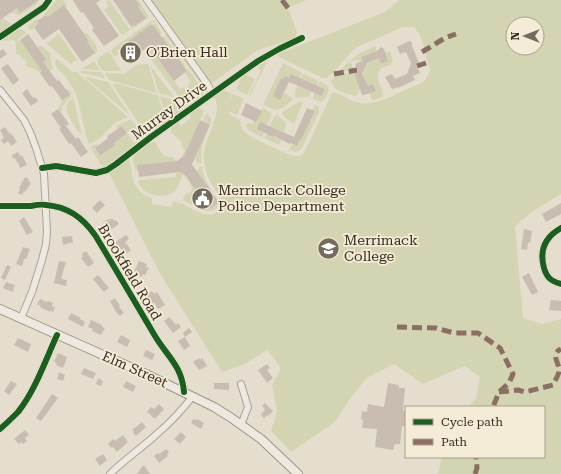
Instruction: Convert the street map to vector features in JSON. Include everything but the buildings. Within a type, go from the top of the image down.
[{"type":"main road","name":"Elm Street","points":[[0,309],[193,396],[214,407],[261,439],[298,474]]},
{"type":"street","points":[[0,37],[44,7],[49,0]]},
{"type":"street","points":[[147,0],[208,85],[212,94]]},
{"type":"street","name":"Murray Drive","points":[[42,168],[56,166],[96,173],[107,170],[265,56],[302,38]]},
{"type":"street","points":[[0,90],[24,120],[34,142],[44,174],[47,232],[42,260],[32,292],[21,318]]},
{"type":"street","name":"Brookfield Road","points":[[0,206],[46,205],[64,209],[82,219],[88,226],[160,345],[175,363],[181,375],[184,392]]},
{"type":"street","points":[[561,228],[549,238],[542,252],[542,260],[547,276],[553,281],[561,284]]},
{"type":"street","points":[[0,429],[18,412],[34,387],[57,334]]},
{"type":"street","points":[[241,384],[248,407],[241,425]]},
{"type":"street","points":[[110,474],[163,430],[193,396]]},
{"type":"green space","points":[[37,0],[38,3],[21,15],[9,13],[17,8],[21,13]]},
{"type":"green space","points":[[57,0],[63,0],[67,5],[48,17],[44,14]]},
{"type":"green space","points":[[109,0],[130,30],[122,35],[104,10],[108,7],[106,2]]},
{"type":"green space","points":[[136,0],[138,0],[149,17],[132,29],[121,13],[122,12],[132,27],[145,18],[138,7]]},
{"type":"green space","points":[[151,0],[307,0],[288,8],[297,32],[296,36],[292,39],[258,50],[210,83]]},
{"type":"green space","name":"Merrimack College","points":[[399,0],[561,0],[561,194],[533,211],[515,226],[523,318],[542,324],[561,319],[561,474],[438,474],[442,458],[545,458],[545,406],[469,406],[476,398],[480,377],[465,366],[423,384],[394,364],[367,378],[352,396],[335,422],[291,452],[271,431],[277,412],[272,385],[281,368],[267,350],[245,364],[222,372],[159,272],[108,171],[127,158],[129,159],[136,187],[145,195],[152,198],[152,204],[172,207],[173,201],[183,204],[200,213],[210,215],[214,214],[220,208],[221,199],[206,172],[204,153],[217,110],[214,96],[219,92],[223,91],[232,94],[225,110],[233,94],[244,99],[237,115],[228,111],[230,115],[239,119],[241,127],[244,131],[255,139],[278,150],[291,155],[300,156],[304,153],[332,93],[339,94],[358,103],[379,101],[423,82],[429,74],[430,69],[420,35],[414,27],[403,27],[357,47],[327,78],[323,78],[279,57],[278,54],[385,12]]},
{"type":"green space","points":[[3,18],[11,24],[11,26],[0,34],[0,20]]},
{"type":"green space","points":[[37,19],[39,23],[34,26],[35,28],[31,30],[28,28],[28,25]]},
{"type":"green space","points":[[153,20],[162,33],[160,35],[153,25],[153,22],[149,25],[150,26],[119,48],[117,51],[119,54],[114,57],[111,51],[113,48]]},
{"type":"green space","points":[[20,29],[26,33],[17,40],[18,42],[20,40],[38,65],[46,59],[38,47],[41,45],[51,54],[53,68],[50,71],[47,67],[40,73],[33,68],[26,66],[26,60],[21,58],[19,54],[16,54],[16,45],[14,40],[2,40],[7,37],[10,39],[9,36]]},
{"type":"green space","points":[[86,32],[97,47],[97,52],[95,54],[87,42],[89,40],[84,34]]},
{"type":"green space","points":[[59,34],[78,61],[74,61],[72,65],[47,44]]},
{"type":"green space","points":[[166,34],[206,87],[205,89],[165,35]]},
{"type":"green space","points":[[164,36],[186,67],[184,68],[162,38]]},
{"type":"green space","points":[[375,46],[377,51],[361,57],[362,61],[350,61],[358,54]]},
{"type":"green space","points":[[152,50],[180,89],[184,88],[191,99],[180,98],[150,58],[149,53]]},
{"type":"green space","points":[[390,51],[393,60],[391,64],[381,69],[378,75],[383,93],[382,96],[379,99],[372,100],[370,93],[376,90],[373,84],[368,86],[362,71],[366,66],[365,64],[379,58],[381,64],[388,61],[385,53]]},
{"type":"green space","points":[[109,52],[121,70],[120,71],[104,71],[100,67],[97,59]]},
{"type":"green space","points":[[57,59],[72,72],[77,72],[128,117],[115,123],[100,137],[89,144],[77,97],[67,79],[58,70],[55,61]]},
{"type":"green space","points":[[94,61],[99,70],[81,69]]},
{"type":"green space","points":[[267,62],[249,96],[261,70],[258,68]]},
{"type":"green space","points":[[348,62],[352,64],[352,67],[355,70],[340,72],[340,71]]},
{"type":"green space","points":[[283,63],[302,73],[299,78],[292,74],[289,78],[285,76],[281,79],[273,96],[280,100],[283,93],[291,97],[293,100],[282,108],[276,110],[263,105]]},
{"type":"green space","points":[[148,64],[157,93],[109,80],[104,73],[124,74],[136,65]]},
{"type":"green space","points":[[150,65],[174,97],[159,93]]},
{"type":"green space","points":[[187,68],[204,91],[204,93],[197,99],[188,88],[188,84],[191,82],[185,73],[187,71],[185,69]]},
{"type":"green space","points":[[80,71],[101,72],[105,78],[82,73]]},
{"type":"green space","points":[[358,72],[354,74],[360,89],[356,96],[338,90],[331,81],[336,75]]},
{"type":"green space","points":[[243,73],[255,79],[247,95],[236,89]]},
{"type":"green space","points":[[304,74],[318,81],[316,85],[301,78]]},
{"type":"green space","points":[[87,77],[108,82],[130,115],[87,79]]},
{"type":"green space","points":[[320,81],[328,87],[327,96],[321,102],[313,99],[314,92],[322,96],[325,89],[318,85]]},
{"type":"green space","points":[[114,83],[158,95],[166,123],[152,133],[145,129],[140,125],[113,85]]},
{"type":"green space","points":[[297,86],[312,91],[309,97],[296,98],[295,94]]},
{"type":"green space","points":[[69,89],[71,95],[64,104],[61,112],[58,109],[62,100],[69,95],[66,90]]},
{"type":"green space","points":[[160,96],[176,101],[182,110],[167,120]]},
{"type":"green space","points":[[73,97],[82,135],[74,125],[67,112],[67,104]]},
{"type":"green space","points":[[299,102],[303,102],[294,124],[284,117],[282,112]]},
{"type":"green space","points":[[315,105],[319,107],[319,112],[303,146],[296,152],[289,150],[292,144],[297,146],[315,112],[312,110]]},
{"type":"green space","points":[[198,108],[204,111],[183,158],[182,157],[185,150],[182,148],[182,145],[177,137],[171,133],[171,128],[178,122],[181,126],[191,118],[189,114]]},
{"type":"green space","points":[[264,108],[272,114],[267,125],[260,122],[257,129],[264,133],[262,137],[248,130],[246,125],[248,123],[253,124],[254,121],[256,122],[261,110]]},
{"type":"green space","points":[[206,113],[211,118],[210,125],[203,121]]},
{"type":"green space","points":[[277,115],[286,123],[284,132],[270,126],[274,117]]},
{"type":"green space","points":[[129,120],[145,132],[137,143],[129,131],[127,132],[122,126],[117,129],[116,126]]},
{"type":"green space","points":[[208,128],[202,146],[202,163],[199,164],[195,159]]},
{"type":"green space","points":[[127,133],[135,144],[107,165],[101,165],[91,148],[92,146],[97,144],[98,146],[95,149],[100,156],[115,145],[114,143]]},
{"type":"green space","points":[[267,134],[281,140],[279,145],[264,138]]},
{"type":"green space","points":[[155,142],[160,151],[166,157],[173,157],[176,161],[138,165],[138,170],[135,170],[133,160],[135,153],[146,144]]},
{"type":"green space","points":[[200,166],[202,166],[203,173],[213,193],[197,172]]},
{"type":"green space","points":[[180,172],[184,174],[175,191],[169,195],[158,196],[151,194],[145,191],[138,183],[140,180],[175,177],[176,173]]},
{"type":"green space","points":[[191,183],[201,197],[192,205],[183,200],[187,193],[191,192]]},
{"type":"green space","points":[[203,200],[210,209],[218,203],[217,208],[208,211],[194,206]]},
{"type":"marked path","points":[[282,0],[288,8]]},
{"type":"marked path","points":[[422,52],[445,38],[456,34]]},
{"type":"marked path","points":[[417,66],[426,63]]},
{"type":"marked path","points":[[334,74],[357,70]]},
{"type":"marked path","points":[[397,327],[436,328],[454,333],[478,333],[500,348],[513,374],[509,383],[499,392],[493,406]]},
{"type":"marked path","points":[[499,392],[518,390],[525,392],[553,385],[559,372],[556,353],[561,349]]},
{"type":"marked path","points":[[475,474],[477,468],[476,458]]},
{"type":"cycle path","points":[[0,37],[44,7],[49,0]]},
{"type":"cycle path","points":[[42,168],[56,166],[96,173],[107,170],[258,61],[302,38]]},
{"type":"cycle path","points":[[0,206],[54,206],[74,214],[85,223],[95,235],[155,336],[177,368],[183,383],[184,392]]},
{"type":"cycle path","points":[[561,228],[547,240],[542,255],[544,268],[548,277],[561,284]]},
{"type":"cycle path","points":[[0,429],[18,412],[24,404],[40,375],[57,335]]},
{"type":"place","name":"O'Brien Hall","points":[[131,52]]},
{"type":"place","name":"Merrimack College Police Department","points":[[202,198]]},
{"type":"place","name":"Merrimack College","points":[[329,248]]}]
